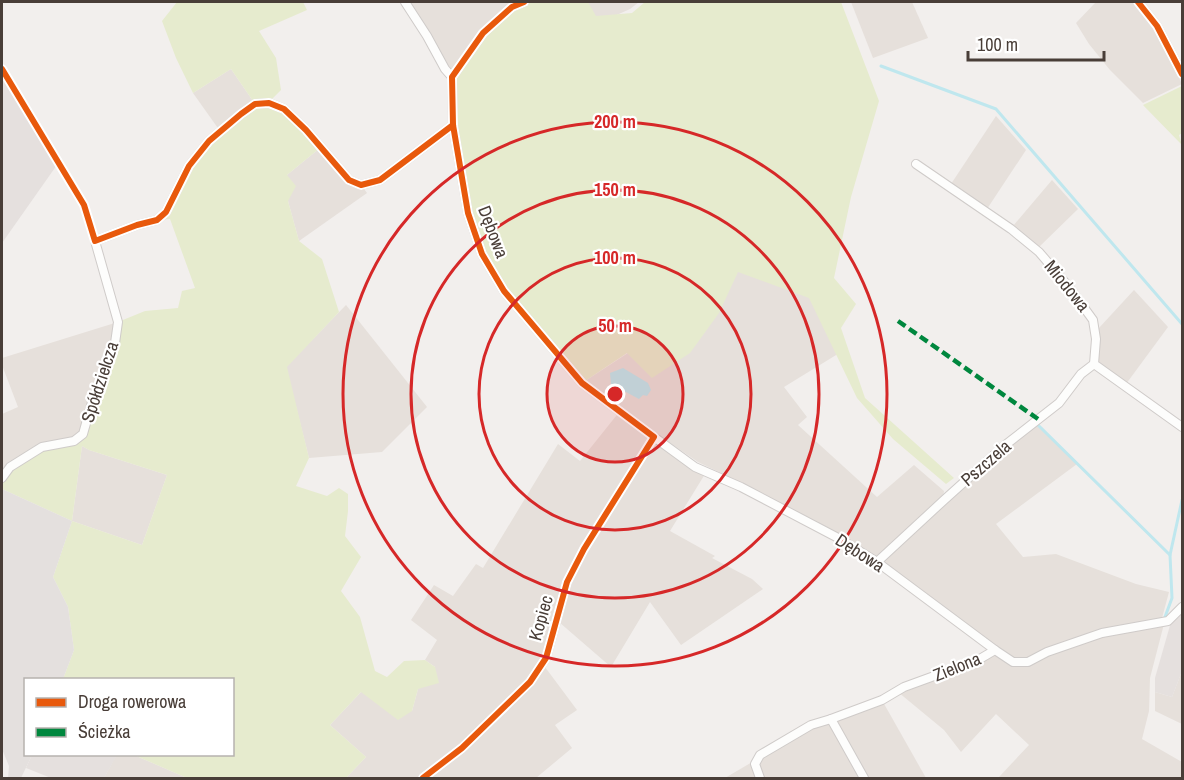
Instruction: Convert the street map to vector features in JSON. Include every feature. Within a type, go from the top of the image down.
[{"type":"street","points":[[405,2],[452,77],[483,33],[512,7],[524,2]]},
{"type":"street","points":[[1138,2],[1157,26],[1182,74]]},
{"type":"street","name":"Dębowa","points":[[452,77],[453,125],[468,213],[482,254],[504,291],[582,383],[695,467],[741,487],[840,539],[877,562],[995,650]]},
{"type":"street","name":"Spółdzielcza","points":[[2,478],[10,467],[42,447],[74,441],[83,434],[92,402],[115,343],[118,322],[95,241],[136,225],[157,220],[166,212],[189,166],[209,141],[241,114],[255,104],[269,103],[284,109],[306,130],[349,180],[362,185],[380,180],[453,125]]},
{"type":"street","name":"Miodowa","points":[[916,164],[1011,229],[1039,252],[1093,320],[1096,339],[1094,364]]},
{"type":"street","points":[[1094,364],[1182,427]]},
{"type":"street","name":"Pszczela","points":[[877,562],[1004,446],[1059,403],[1081,374],[1094,364]]},
{"type":"street","name":"Kopiec","points":[[423,778],[465,746],[530,682],[546,658],[567,582],[584,549],[654,437]]},
{"type":"street","name":"Zielona","points":[[760,778],[755,764],[760,755],[811,725],[882,700],[904,687],[978,660],[995,650],[1013,662],[1028,662],[1047,652],[1102,633],[1168,621],[1182,607]]},
{"type":"street","points":[[831,719],[864,778]]},
{"type":"shaded area","points":[[413,2],[519,2],[452,77],[407,6]]},
{"type":"shaded area","points":[[587,2],[639,2],[630,9],[599,23]]},
{"type":"shaded area","points":[[851,2],[912,2],[928,38],[873,58]]},
{"type":"shaded area","points":[[1096,2],[1133,2],[1155,29],[1182,84],[1143,103],[1110,70],[1076,23]]},
{"type":"shaded area","points":[[231,69],[255,104],[220,131],[193,93]]},
{"type":"shaded area","points":[[2,73],[59,162],[2,243]]},
{"type":"shaded area","points":[[996,116],[1026,150],[987,209],[951,184]]},
{"type":"shaded area","points":[[320,148],[349,180],[361,185],[367,193],[299,241],[288,201],[287,175]]},
{"type":"shaded area","points":[[1052,180],[1078,209],[1038,248],[1013,226]]},
{"type":"shaded area","points":[[738,266],[815,296],[841,352],[784,387],[807,417],[798,425],[877,497],[914,465],[944,491],[943,498],[877,559],[841,536],[698,462],[582,383],[628,353],[652,377]]},
{"type":"shaded area","points":[[1134,290],[1168,327],[1126,384],[1098,362],[1099,328]]},
{"type":"shaded area","points":[[346,305],[427,407],[382,452],[309,458],[286,367]]},
{"type":"shaded area","points":[[118,322],[83,434],[2,478],[2,414],[18,407],[2,365],[2,358]]},
{"type":"shaded area","points":[[620,411],[654,437],[567,582],[546,658],[530,682],[423,778],[346,778],[366,757],[330,725],[362,691],[412,711],[418,689],[435,667],[425,660],[437,640],[411,620],[434,585],[453,596],[476,564],[483,568],[558,444],[580,461]]},
{"type":"shaded area","points":[[1036,424],[1077,464],[996,524],[1023,557],[1056,554],[1136,584],[1169,592],[1162,618],[1101,631],[1028,659],[1013,660],[880,563],[1005,448]]},
{"type":"shaded area","points":[[658,443],[705,474],[670,531],[715,556],[712,558],[752,579],[763,589],[681,645],[650,602],[611,667],[559,622],[571,583],[588,549],[653,447]]},
{"type":"shaded area","points":[[82,446],[167,475],[142,545],[72,521]]},
{"type":"shaded area","points":[[2,489],[72,521],[53,577],[68,607],[74,650],[63,678],[24,678],[24,756],[32,756],[21,778],[8,778],[9,766],[2,749]]},
{"type":"shaded area","points":[[1182,612],[1182,671],[1172,697],[1155,692],[1155,678],[1171,622]]},
{"type":"shaded area","points":[[1164,624],[1150,678],[1149,711],[1142,739],[1182,762],[1182,778],[1000,778],[1029,745],[996,714],[961,752],[944,730],[898,692],[994,653],[1029,664],[1102,636]]},
{"type":"shaded area","points":[[545,667],[577,710],[555,725],[572,748],[536,778],[430,778],[464,750],[530,687]]},
{"type":"shaded area","points":[[1182,671],[1182,724],[1155,711],[1155,692],[1172,697]]},
{"type":"shaded area","points":[[883,702],[926,778],[725,778],[810,728]]},
{"type":"shaded area","points":[[31,756],[116,756],[104,778],[51,778],[26,768]]},
{"type":"shaded area","points":[[116,756],[136,756],[187,778],[104,778]]},
{"type":"green space","points":[[177,2],[303,2],[307,10],[259,31],[276,58],[281,90],[269,102],[284,109],[320,148],[287,175],[296,186],[288,201],[299,241],[322,259],[339,312],[287,367],[309,458],[296,486],[327,496],[339,488],[348,494],[345,536],[361,557],[341,591],[360,617],[375,671],[387,677],[404,661],[425,660],[435,667],[439,683],[418,689],[412,711],[398,720],[361,692],[330,725],[366,757],[346,778],[187,778],[136,756],[234,756],[234,678],[63,678],[74,650],[68,607],[53,577],[72,521],[2,489],[2,478],[33,452],[83,434],[118,322],[145,311],[178,308],[182,291],[195,288],[170,219],[157,220],[189,166],[209,141],[255,104],[231,69],[193,93],[162,21]],"holes":[[[82,446],[167,475],[142,545],[72,521]]]},
{"type":"green space","points":[[530,2],[588,2],[596,16],[632,13],[645,2],[841,2],[879,101],[851,197],[834,278],[856,304],[841,328],[865,398],[954,478],[946,484],[893,439],[857,398],[809,298],[738,272],[719,313],[690,353],[652,378],[627,353],[582,383],[504,291],[482,254],[468,213],[453,125],[452,77],[486,35],[514,9]]},
{"type":"green space","points":[[1182,86],[1182,133],[1179,135],[1182,145],[1143,105]]},
{"type":"water","points":[[623,368],[648,383],[651,390],[647,396],[643,395],[639,399],[611,384],[610,373]]},
{"type":"waterway","points":[[881,66],[996,109],[1182,324]]},
{"type":"waterway","points":[[1038,425],[1170,555]]},
{"type":"waterway","points":[[1165,617],[1172,598],[1170,555],[1182,500]]},
{"type":"marked path","points":[[898,321],[1038,419]]},
{"type":"cycle path","points":[[423,778],[462,748],[530,682],[546,658],[567,582],[584,549],[654,437],[582,383],[504,291],[482,254],[468,213],[453,125],[452,77],[483,33],[512,7],[524,2]]},
{"type":"cycle path","points":[[1138,2],[1157,26],[1182,74]]},
{"type":"cycle path","points":[[2,69],[84,205],[95,241],[157,220],[166,212],[189,166],[209,141],[255,104],[269,103],[284,109],[306,130],[349,180],[361,185],[380,180],[453,125]]}]
